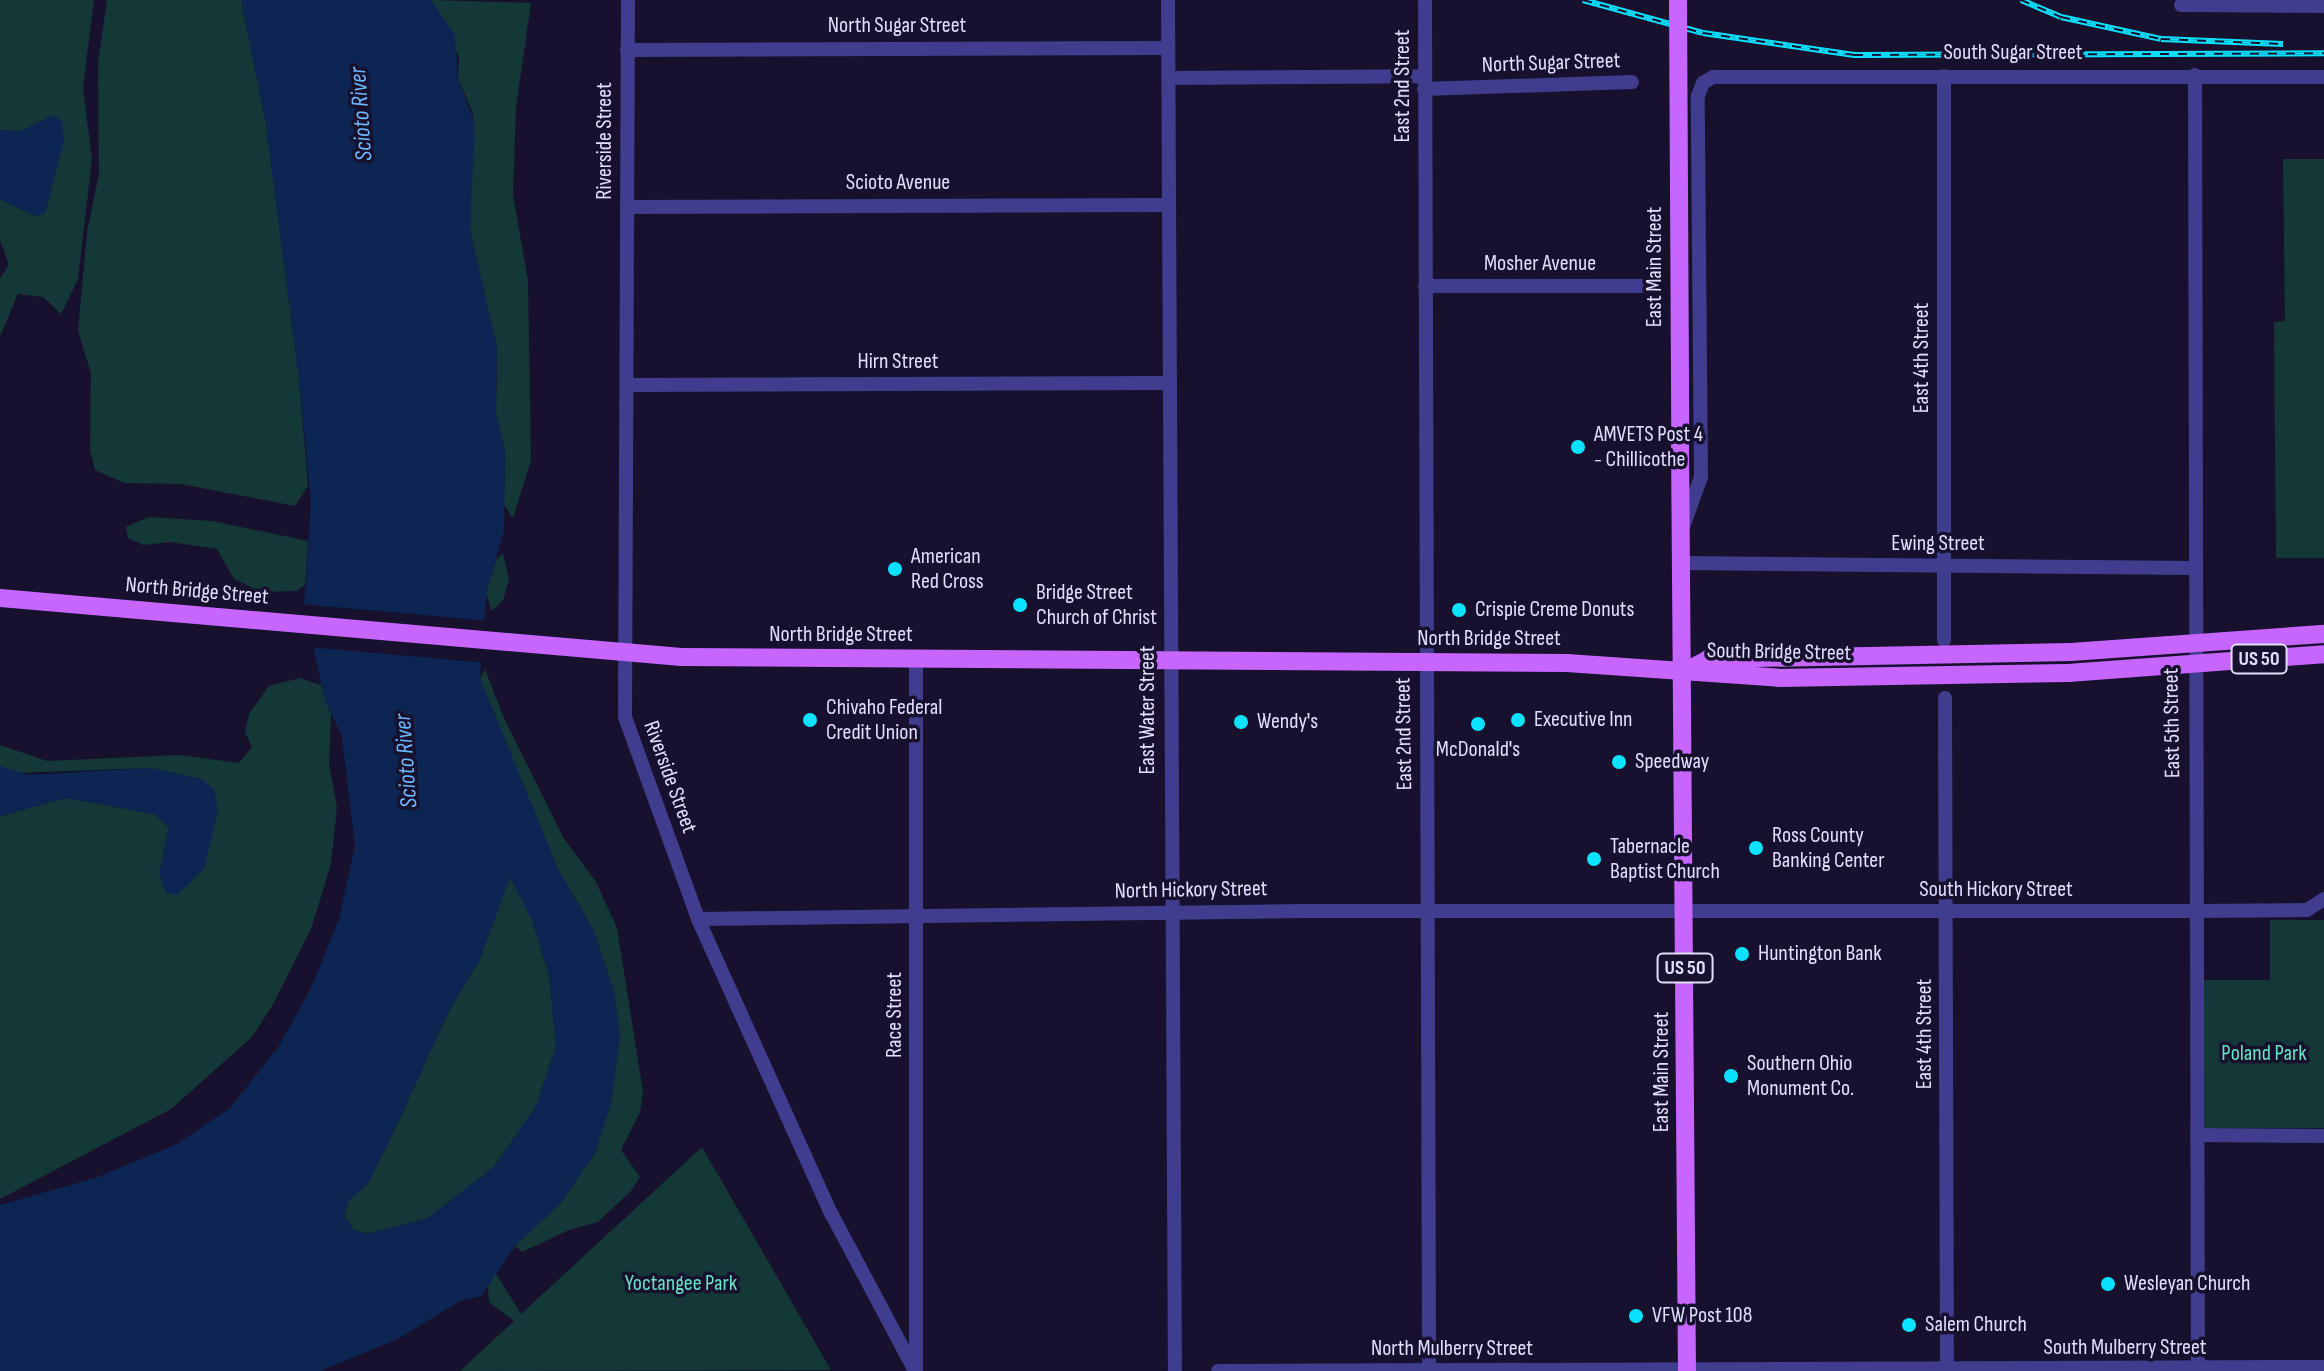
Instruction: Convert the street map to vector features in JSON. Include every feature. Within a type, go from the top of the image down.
[{"type":"main road","name":"East Main Street","points":[[1678,0],[1687,1370]]},
{"type":"main road","name":"North Bridge Street","points":[[0,598],[626,653],[916,659],[1567,663],[1684,672]]},
{"type":"main road","name":"South Bridge Street","points":[[1684,672],[1708,677],[1904,678],[2068,673],[2324,634]]},
{"type":"main road","name":"South Bridge Street","points":[[2194,652],[2324,654]]},
{"type":"street","name":"Riverside Street","points":[[628,0],[625,717],[698,919],[831,1213],[916,1371]]},
{"type":"street","name":"East Water Street","points":[[1168,0],[1175,1371]]},
{"type":"street","name":"East 2nd Street","points":[[1425,0],[1429,1371]]},
{"type":"street","points":[[2181,5],[2324,6]]},
{"type":"street","name":"North Sugar Street","points":[[627,50],[1168,48]]},
{"type":"street","name":"East 5th Street","points":[[2195,75],[2198,1370]]},
{"type":"street","name":"East 4th Street","points":[[1944,76],[1944,640]]},
{"type":"street","name":"South Sugar Street","points":[[1703,83],[1713,77],[2324,77]]},
{"type":"street","name":"North Sugar Street","points":[[1168,78],[1424,83],[1632,82]]},
{"type":"street","name":"East Main Street","points":[[1681,533],[1701,477],[1698,96],[1703,83]]},
{"type":"street","name":"Scioto Avenue","points":[[627,207],[1168,205]]},
{"type":"street","name":"Mosher Avenue","points":[[1425,286],[1656,286]]},
{"type":"street","name":"Hirn Street","points":[[628,385],[1169,383]]},
{"type":"street","name":"Ewing Street","points":[[1681,563],[2194,568]]},
{"type":"street","name":"Race Street","points":[[916,659],[916,1371]]},
{"type":"street","name":"East 4th Street","points":[[1945,698],[1947,1370]]},
{"type":"street","points":[[2307,910],[2324,899]]},
{"type":"street","name":"South Hickory Street","points":[[1685,910],[2324,910]]},
{"type":"street","name":"North Hickory Street","points":[[698,919],[1172,912],[1685,910]]},
{"type":"street","points":[[2197,1135],[2324,1136]]},
{"type":"street","name":"South Mulberry Street","points":[[1687,1370],[2198,1370],[2324,1367]]},
{"type":"street","name":"North Mulberry Street","points":[[1218,1371],[1687,1370]]},
{"type":"green space","points":[[0,0],[94,0],[83,88],[92,159],[78,279],[61,314],[43,297],[18,294],[0,336],[0,278],[9,265],[0,240],[0,199],[35,216],[53,115],[21,131],[0,130]]},
{"type":"green space","points":[[107,0],[241,0],[266,124],[299,379],[308,486],[295,506],[181,484],[124,483],[95,470],[90,449],[91,373],[78,331],[87,232],[99,174],[98,63]]},
{"type":"green space","points":[[431,0],[531,3],[516,107],[513,195],[528,280],[531,460],[513,518],[504,505],[505,451],[496,415],[497,347],[470,231],[473,113],[458,79],[459,57]]},
{"type":"green space","points":[[2283,159],[2324,159],[2324,558],[2276,558],[2274,322],[2285,321]]},
{"type":"green space","points":[[149,517],[212,521],[308,541],[305,585],[297,591],[261,592],[234,579],[217,549],[170,542],[143,545],[128,538],[126,527]]},
{"type":"green space","points":[[503,553],[509,580],[503,600],[492,611],[486,594],[496,560]]},
{"type":"green space","points":[[485,669],[503,716],[563,837],[596,882],[617,928],[643,1092],[640,1112],[621,1150],[640,1177],[631,1191],[598,1222],[569,1230],[522,1252],[515,1246],[561,1203],[615,994],[593,929],[559,871],[483,692],[480,678]]},
{"type":"green space","points":[[300,678],[321,685],[331,714],[329,764],[337,807],[331,864],[311,929],[272,1006],[252,1037],[171,1109],[0,1199],[0,816],[66,798],[155,814],[169,828],[159,874],[201,779],[150,768],[15,773],[0,766],[0,745],[47,761],[179,755],[239,763],[252,747],[245,732],[249,714],[269,686]]},
{"type":"green space","points":[[510,877],[532,920],[549,975],[556,1046],[536,1106],[494,1167],[428,1218],[367,1234],[354,1230],[344,1216],[349,1200],[368,1183],[387,1146],[450,1009],[479,961]]},
{"type":"green space","name":"Poland Park","points":[[2270,920],[2324,920],[2324,1128],[2205,1128],[2203,980],[2270,980]]},
{"type":"green space","name":"Yoctangee Park","points":[[702,1147],[831,1370],[460,1371],[514,1321],[489,1302],[488,1286],[495,1272],[521,1314]]},
{"type":"water","name":"Scioto River","points":[[241,0],[431,0],[455,35],[458,79],[475,124],[470,231],[497,347],[496,414],[505,451],[504,531],[486,594],[480,678],[559,871],[593,929],[615,994],[620,1038],[611,1104],[595,1153],[561,1203],[515,1246],[481,1296],[460,1301],[398,1339],[320,1371],[0,1371],[0,1205],[95,1178],[177,1144],[230,1108],[279,1046],[311,988],[339,919],[355,846],[342,737],[325,700],[304,605],[311,503],[299,379],[266,124]],"holes":[[[510,878],[532,920],[549,975],[556,1046],[536,1106],[494,1167],[428,1218],[367,1234],[354,1230],[344,1216],[349,1200],[368,1184],[450,1009],[479,961]]]},
{"type":"water","points":[[53,115],[62,121],[64,142],[45,213],[35,216],[0,199],[0,130],[21,131]]},
{"type":"water","points":[[0,766],[29,775],[150,768],[201,779],[214,789],[218,811],[204,869],[177,895],[166,893],[159,874],[169,828],[155,814],[66,798],[0,816]]},
{"type":"pier","points":[[300,604],[491,621],[487,663],[308,647]]},
{"type":"railway","points":[[1583,0],[1703,33],[1854,55],[2324,53]]},
{"type":"railway","points":[[2021,0],[2061,17],[2161,39],[2283,44]]},
{"type":"place","name":"AMVETS Post 4 - Chillicothe","points":[[1578,447]]},
{"type":"place","name":"American Red Cross","points":[[895,569]]},
{"type":"place","name":"Bridge Street Church of Christ","points":[[1020,605]]},
{"type":"place","name":"Crispie Creme Donuts","points":[[1459,610]]},
{"type":"place","name":"Chivaho Federal Credit Union","points":[[810,720]]},
{"type":"place","name":"Executive Inn","points":[[1518,720]]},
{"type":"place","name":"Wendy's","points":[[1241,722]]},
{"type":"place","name":"McDonald's","points":[[1478,724]]},
{"type":"place","name":"Speedway","points":[[1619,762]]},
{"type":"place","name":"Ross County Banking Center","points":[[1756,848]]},
{"type":"place","name":"Tabernacle Baptist Church","points":[[1594,859]]},
{"type":"place","name":"Huntington Bank","points":[[1742,954]]},
{"type":"place","name":"Southern Ohio Monument Co.","points":[[1731,1076]]},
{"type":"place","name":"Wesleyan Church","points":[[2108,1284]]},
{"type":"place","name":"VFW Post 108","points":[[1636,1316]]},
{"type":"place","name":"Salem Church","points":[[1909,1325]]}]
